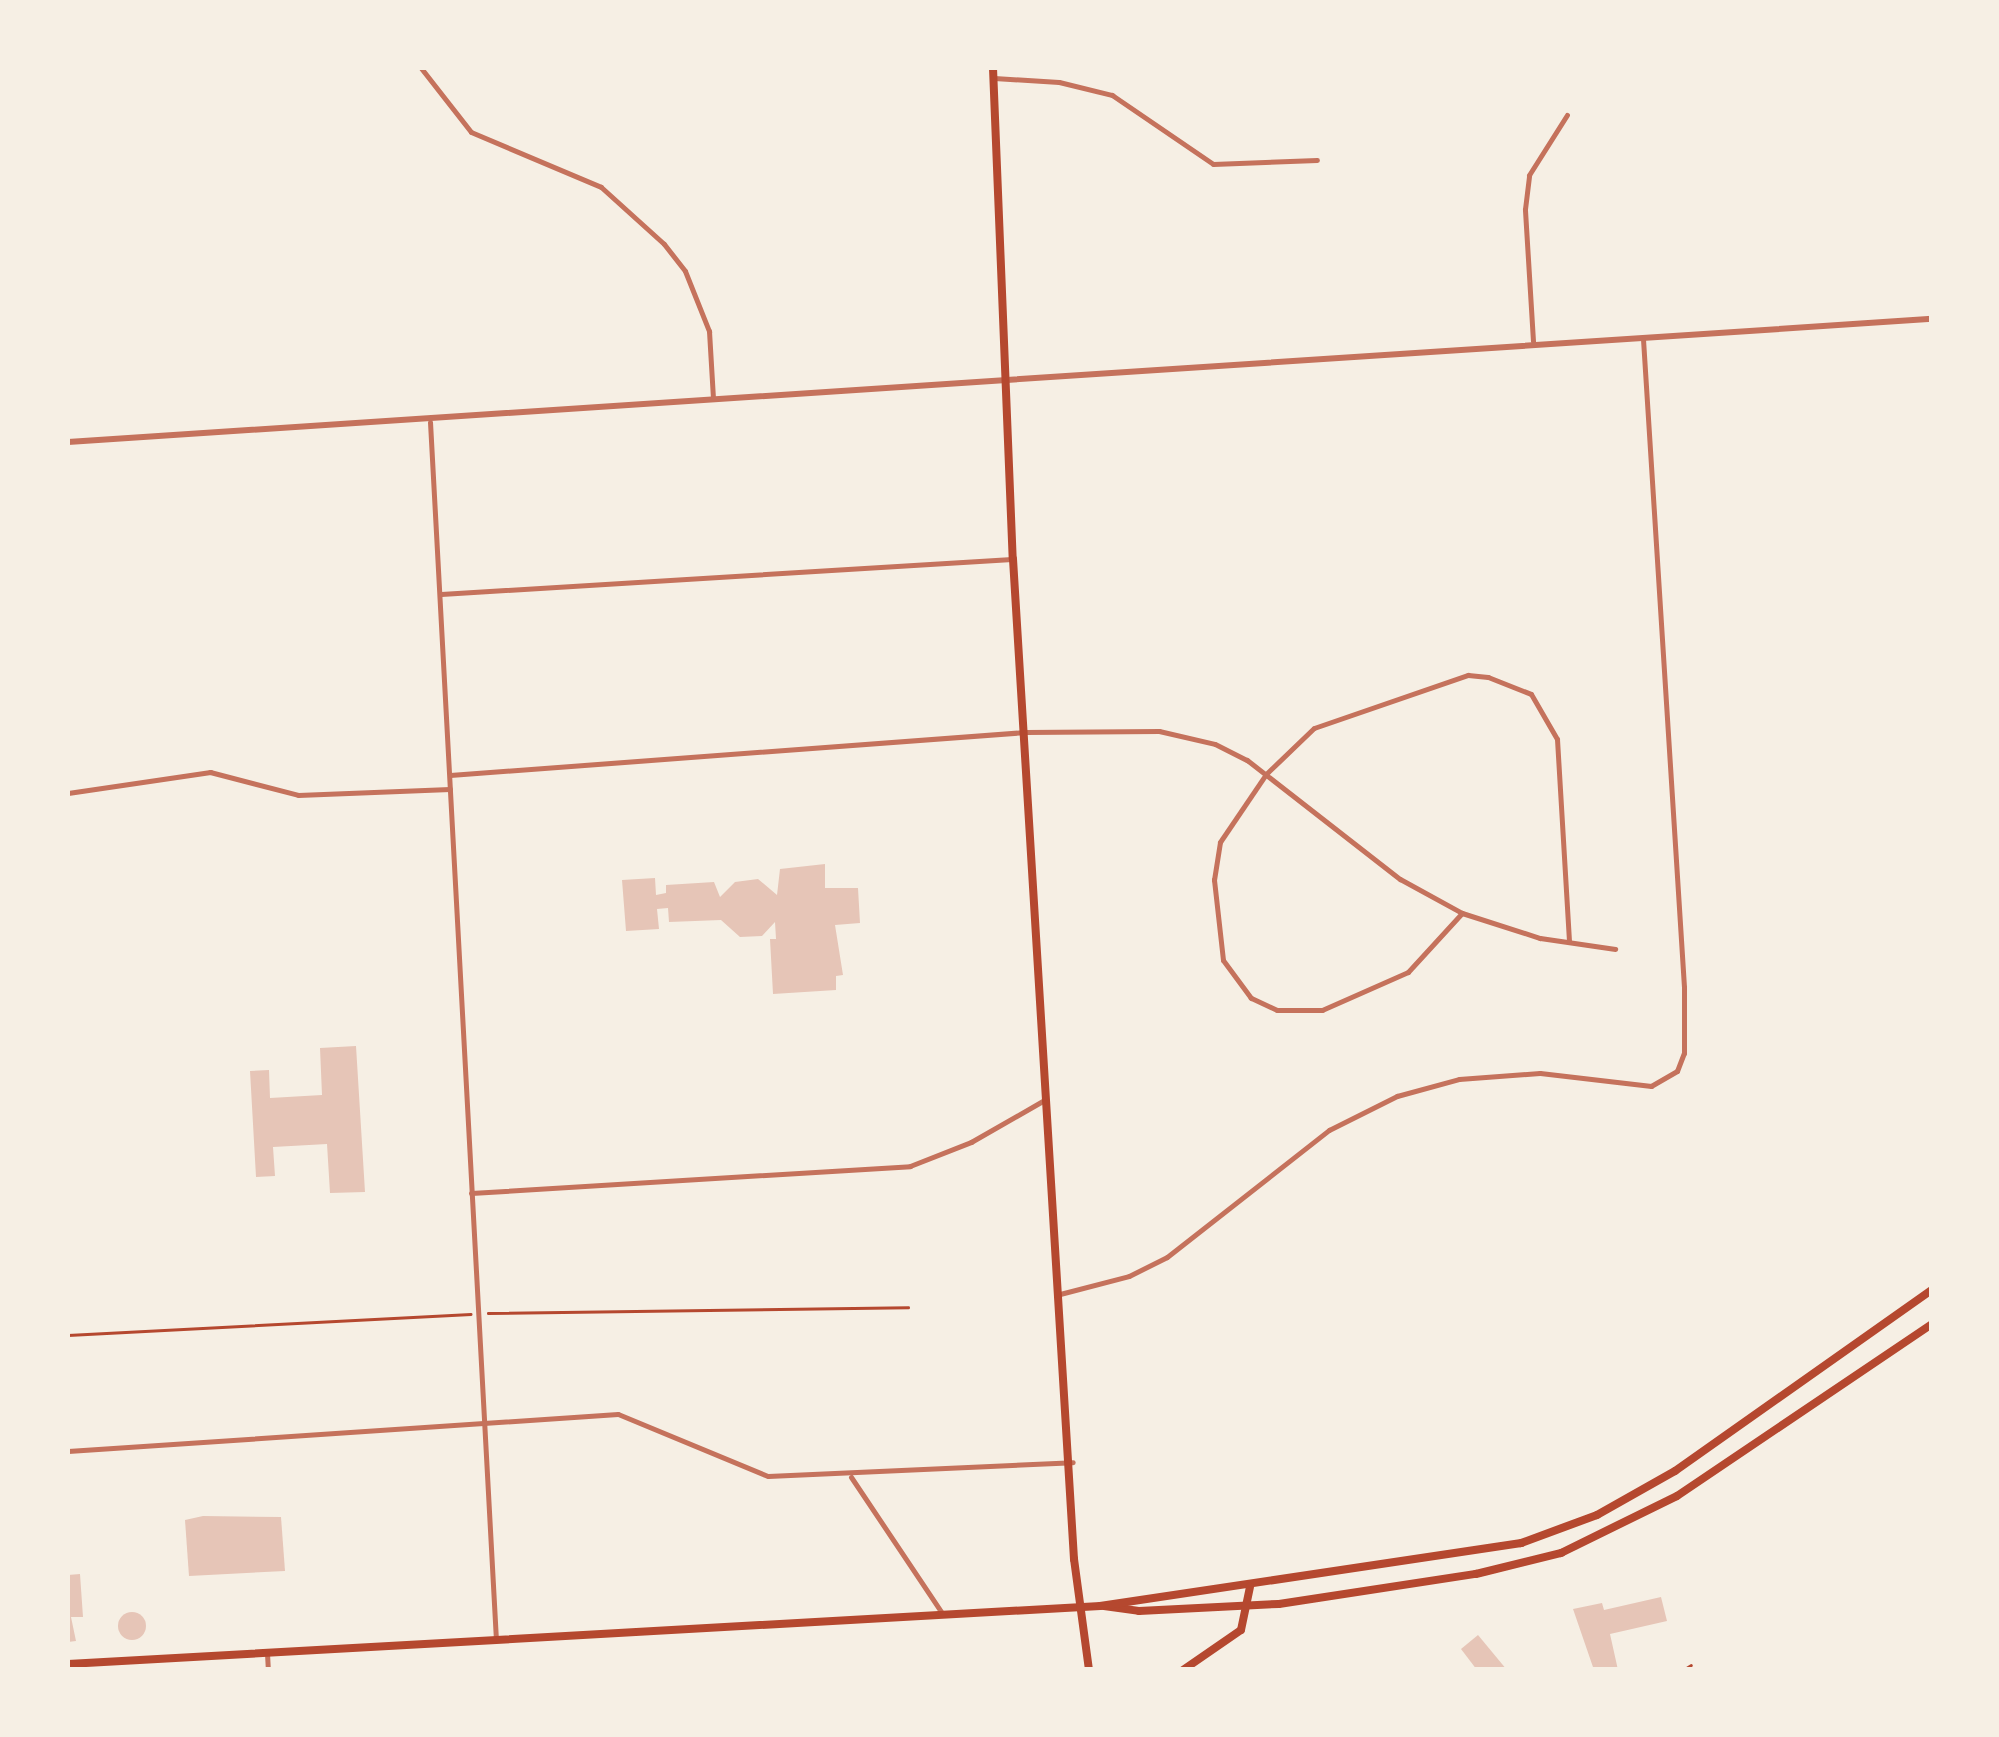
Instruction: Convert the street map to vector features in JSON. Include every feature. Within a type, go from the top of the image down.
[{"type":"main road","points":[[993,68],[1013,559],[1073,1462],[1074,1560],[1089,1670]]},
{"type":"main road","points":[[68,1664],[496,1643],[1100,1606],[1250,1588],[1520,1543],[1597,1514],[1692,1459],[1932,1290]]},
{"type":"main road","points":[[1100,1606],[1139,1611],[1249,1606],[1529,1562],[1601,1537],[1704,1478],[1932,1324]]},
{"type":"main road","points":[[1692,1459],[1704,1478]]},
{"type":"main road","points":[[1183,1670],[1235,1636],[1249,1606],[1250,1588]]},
{"type":"street","points":[[421,68],[471,132],[602,187],[664,244],[685,271],[706,323],[714,400]]},
{"type":"street","points":[[994,78],[1059,82],[1112,96],[1214,164],[1317,160]]},
{"type":"street","points":[[1533,341],[1524,209],[1529,174],[1567,115]]},
{"type":"street","points":[[68,442],[430,422],[1533,341],[1932,319]]},
{"type":"street","points":[[1060,1294],[1147,1268],[1329,1130],[1430,1086],[1540,1072],[1660,1084],[1677,1071],[1684,1053],[1684,987],[1642,336]]},
{"type":"street","points":[[430,422],[496,1643]]},
{"type":"street","points":[[440,594],[1013,559]]},
{"type":"street","points":[[1462,913],[1415,968],[1332,1007],[1290,1012],[1251,998],[1221,954],[1214,868],[1232,818],[1292,745],[1326,722],[1468,675],[1522,688],[1540,704],[1557,739],[1569,942]]},
{"type":"street","points":[[450,775],[1026,732],[1179,734],[1234,752],[1400,878],[1462,913],[1569,942],[1615,949]]},
{"type":"street","points":[[68,793],[210,772],[298,795],[451,789]]},
{"type":"street","points":[[472,1193],[910,1166],[971,1142],[1016,1111],[1050,1098]]},
{"type":"street","points":[[68,1451],[629,1416],[756,1473],[850,1477],[1073,1462]]},
{"type":"street","points":[[850,1477],[944,1616]]},
{"type":"street","points":[[267,1653],[268,1670]]},
{"type":"path","points":[[488,1314],[908,1307]]},
{"type":"path","points":[[68,1335],[470,1314]]},
{"type":"path","points":[[1683,1670],[1692,1665]]},
{"type":"building","points":[[825,864],[825,888],[858,888],[860,923],[835,925],[843,975],[836,976],[836,990],[773,994],[770,939],[776,939],[775,922],[762,936],[740,937],[721,920],[669,922],[668,908],[657,909],[659,929],[626,931],[622,880],[655,878],[656,895],[666,893],[666,885],[714,882],[720,897],[735,882],[758,879],[777,895],[780,869]]},
{"type":"building","points":[[356,1046],[365,1192],[330,1193],[327,1144],[273,1147],[275,1176],[256,1177],[250,1071],[269,1070],[270,1098],[322,1095],[320,1048]]},
{"type":"building","points":[[203,1516],[281,1517],[285,1571],[189,1576],[185,1520]]},
{"type":"building","points":[[80,1574],[83,1617],[71,1617],[76,1641],[68,1642],[68,1575]]},
{"type":"building","points":[[1661,1597],[1667,1621],[1610,1634],[1618,1670],[1594,1670],[1573,1609],[1602,1603],[1604,1610]]},
{"type":"building","points":[[132,1612],[142,1616],[146,1626],[142,1636],[132,1640],[122,1636],[118,1626],[122,1616]]},
{"type":"building","points":[[1478,1635],[1507,1670],[1477,1670],[1461,1649]]}]
